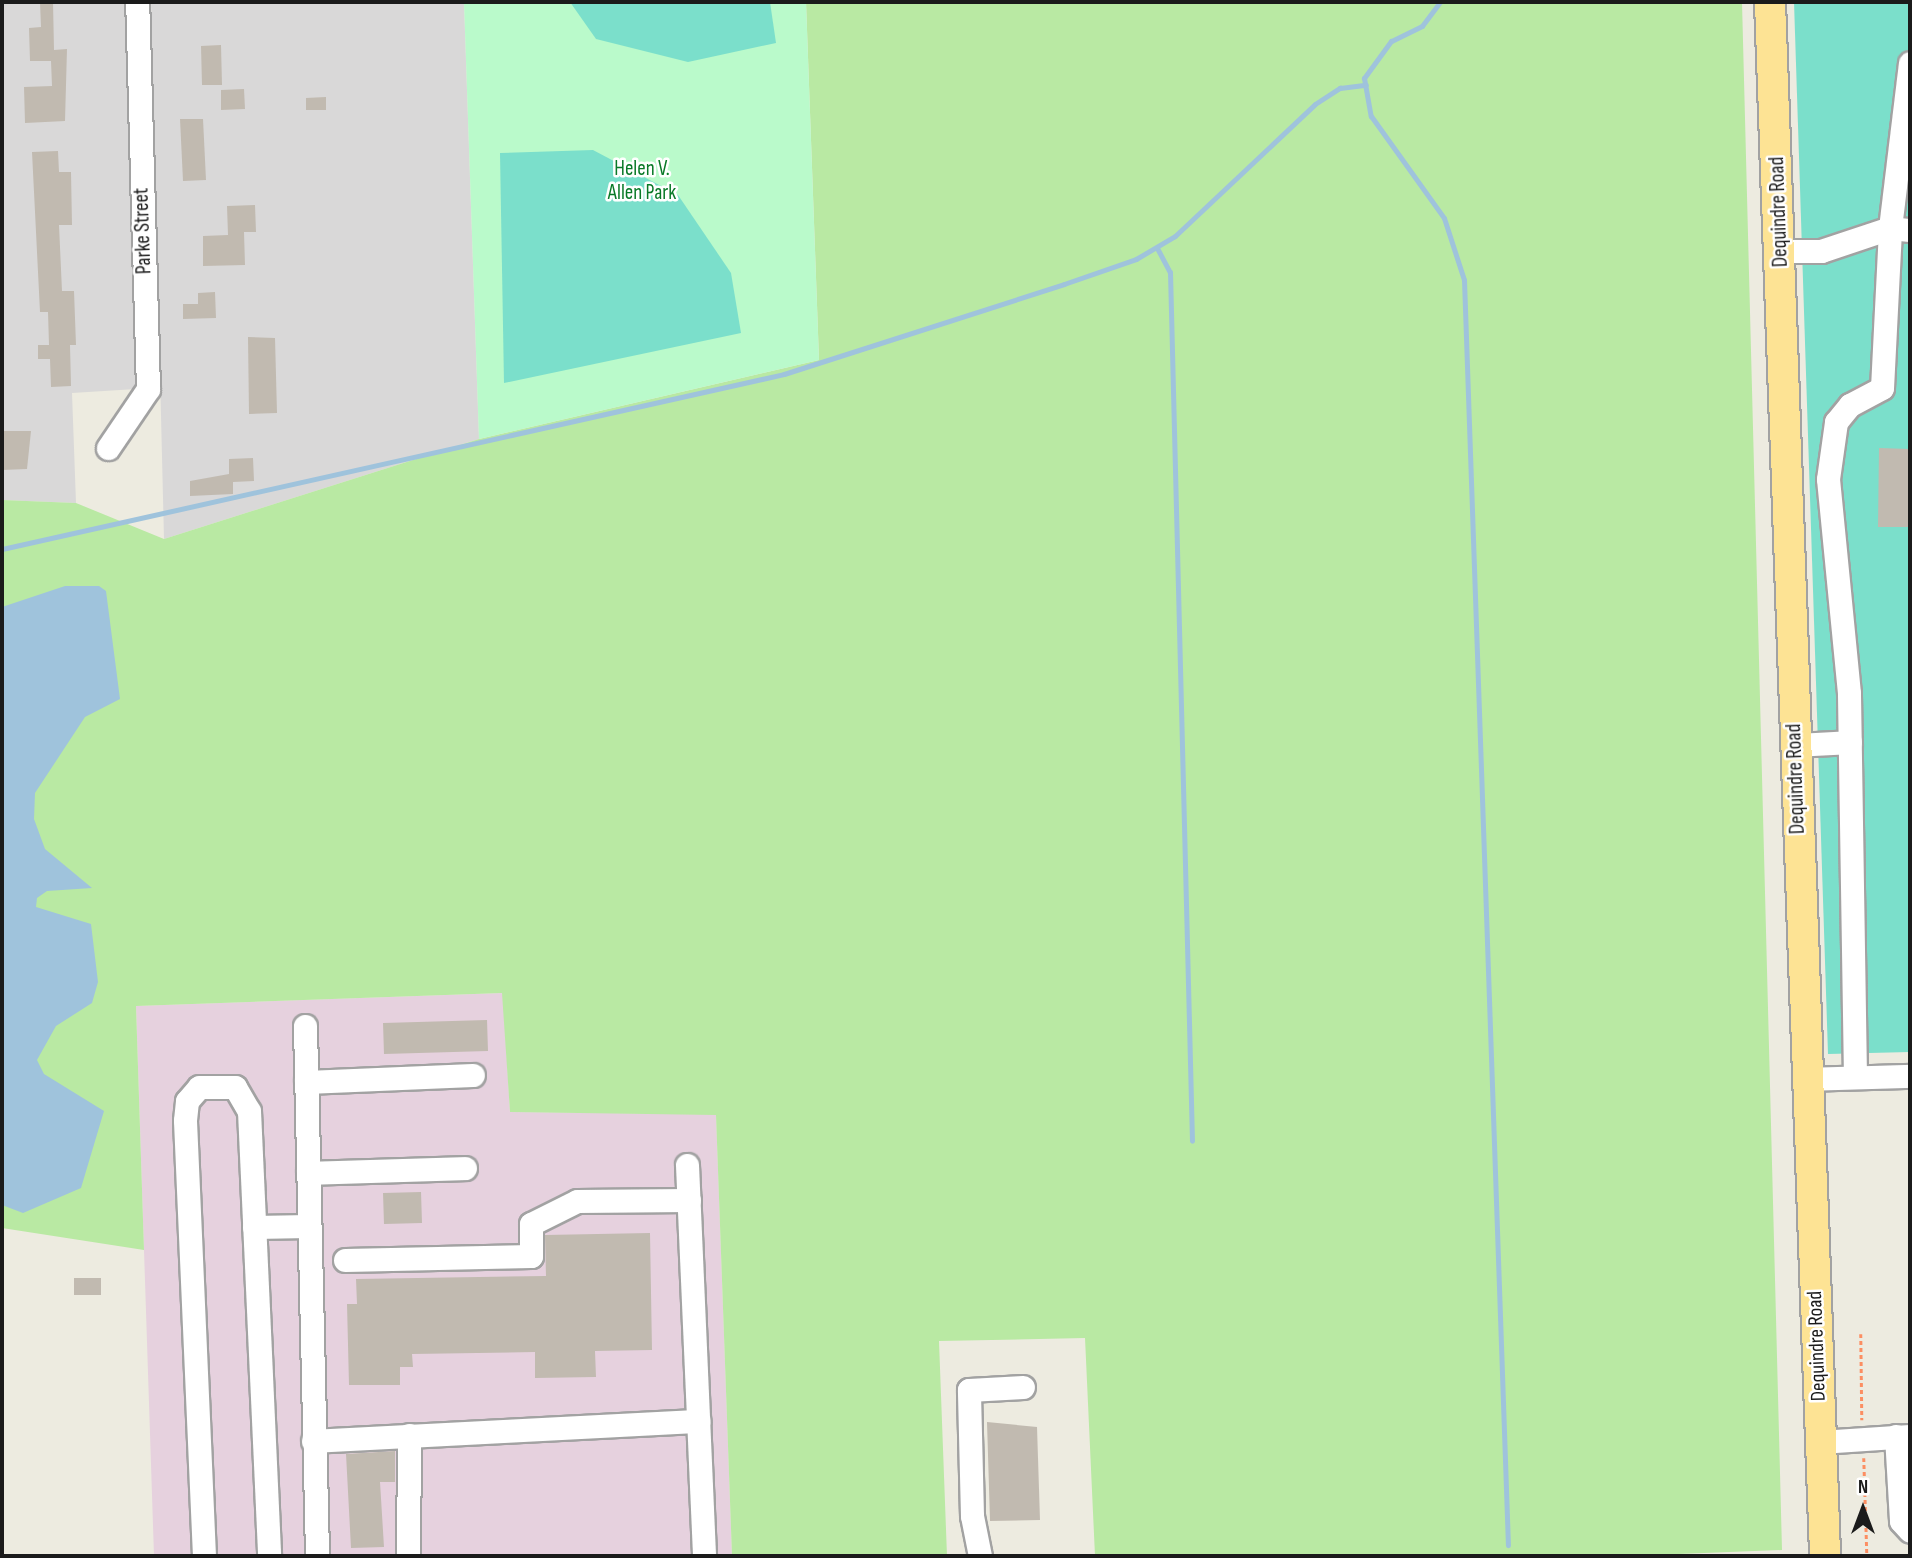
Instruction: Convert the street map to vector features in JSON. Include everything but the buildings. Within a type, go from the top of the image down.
[{"type":"main road","name":"Dequindre Road","points":[[1770,2],[1825,1556]]},
{"type":"street","name":"Parke Street","points":[[108,448],[148,389],[137,2]]},
{"type":"street","points":[[1854,1077],[1850,742],[1829,461],[1836,422],[1850,405],[1882,388],[1900,229],[1910,63]]},
{"type":"street","points":[[1780,251],[1821,251],[1900,229]]},
{"type":"street","points":[[1795,745],[1850,742]]},
{"type":"street","points":[[304,1026],[317,1556]]},
{"type":"street","points":[[306,1082],[473,1075]]},
{"type":"street","points":[[1807,1079],[1910,1076]]},
{"type":"street","points":[[204,1556],[185,1120],[187,1101],[199,1087],[235,1087],[249,1111],[270,1556]]},
{"type":"street","points":[[687,1165],[704,1556]]},
{"type":"street","points":[[308,1173],[465,1168]]},
{"type":"street","points":[[345,1260],[531,1256],[531,1224],[576,1201],[689,1199]]},
{"type":"street","points":[[254,1227],[309,1226]]},
{"type":"street","points":[[979,1556],[972,1516],[970,1390],[1023,1387]]},
{"type":"street","points":[[313,1440],[698,1421]]},
{"type":"street","points":[[408,1556],[409,1435]]},
{"type":"street","points":[[1820,1442],[1903,1436],[1901,1521],[1910,1531]]},
{"type":"shaded area","points":[[2,2],[125,2],[136,389],[72,393],[76,503],[2,500]]},
{"type":"shaded area","points":[[151,2],[464,2],[479,439],[164,539]]},
{"type":"shaded area","points":[[65,586],[99,586],[106,591],[120,699],[85,717],[35,793],[34,819],[45,849],[92,888],[47,891],[37,898],[36,907],[91,924],[98,982],[92,1003],[56,1026],[37,1060],[44,1074],[104,1111],[81,1188],[23,1213],[2,1205],[2,607]]},
{"type":"shaded area","points":[[503,993],[510,1112],[716,1114],[732,1556],[154,1556],[136,1006]]},
{"type":"green space","name":"Helen V. Allen Park","points":[[464,2],[806,2],[819,360],[479,439]]},
{"type":"green space","points":[[570,2],[770,2],[776,43],[688,62],[596,39]]},
{"type":"green space","points":[[806,2],[1742,2],[1782,1550],[1628,1556],[1095,1556],[1085,1338],[939,1341],[947,1556],[732,1556],[716,1115],[510,1112],[502,993],[136,1006],[144,1250],[2,1228],[2,500],[76,503],[164,539],[479,439],[819,360]]},
{"type":"green space","points":[[1794,2],[1910,2],[1910,1052],[1828,1054]]},
{"type":"green space","points":[[593,150],[678,195],[731,273],[741,333],[504,383],[500,153]]},
{"type":"waterway","points":[[1440,2],[1422,26],[1391,41],[1364,78],[1371,116],[1444,218],[1464,280],[1508,1545]]},
{"type":"waterway","points":[[2,549],[784,374],[1064,284],[1136,259],[1175,236],[1315,104],[1340,88],[1366,85]]},
{"type":"waterway","points":[[1157,248],[1170,272],[1192,1141]]}]
